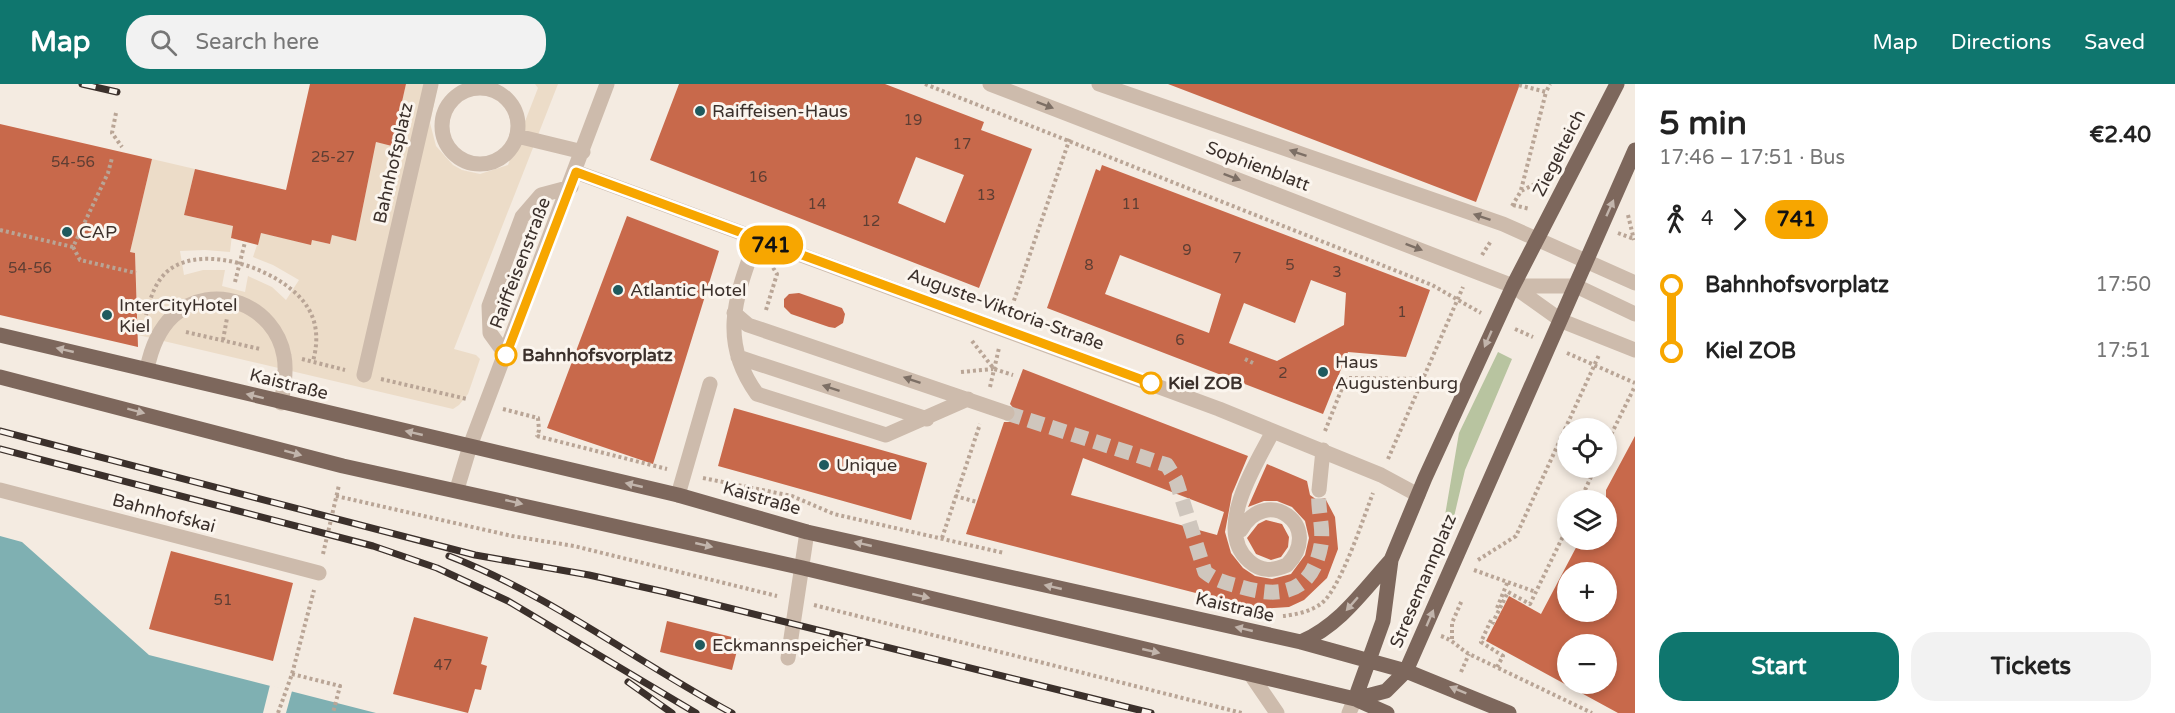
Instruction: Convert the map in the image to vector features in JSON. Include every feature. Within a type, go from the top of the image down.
[{"type":"main road","name":"Ziegelteich","points":[[1513,286],[1617,84]]},
{"type":"main road","points":[[1586,262],[1635,150]]},
{"type":"main road","name":"Stresemannplatz","points":[[1352,706],[1386,691],[1406,671],[1586,262]]},
{"type":"main road","name":"Stresemannplatz","points":[[1352,706],[1370,660],[1386,606],[1391,560],[1513,286]]},
{"type":"main road","name":"Kaistraße","points":[[0,335],[678,495],[807,532],[1301,642],[1406,671],[1509,713]]},
{"type":"main road","points":[[0,377],[343,466],[457,489],[803,568],[1251,675],[1352,706],[1387,713]]},
{"type":"main road","name":"Stresemannplatz","points":[[1301,642],[1322,632],[1340,618],[1391,560]]},
{"type":"street","name":"Bahnhofsplatz","points":[[364,375],[431,84]]},
{"type":"street","name":"Raiffeisenstraße","points":[[457,489],[486,405],[607,84]]},
{"type":"street","name":"Sophienblatt","points":[[990,84],[1513,286]]},
{"type":"street","name":"Sophienblatt","points":[[1099,84],[1503,224],[1635,283]]},
{"type":"street","points":[[489,89],[510,103],[518,119],[517,136],[509,151],[496,161],[471,164],[456,156],[446,143],[442,119],[450,103],[463,92],[489,89]]},
{"type":"street","points":[[517,136],[583,152]]},
{"type":"street","points":[[506,355],[490,333],[488,320],[492,296],[522,217],[535,200],[573,179]]},
{"type":"street","name":"Auguste-Viktoria-Straße","points":[[573,179],[756,240],[1005,328],[1321,449],[1381,475],[1418,495]]},
{"type":"street","points":[[756,240],[736,298],[734,313],[738,357],[746,378],[757,394],[886,435],[927,419],[968,399]]},
{"type":"street","points":[[1513,286],[1576,286],[1635,314]]},
{"type":"street","points":[[1513,286],[1562,321],[1635,350]]},
{"type":"street","points":[[147,369],[155,340],[174,315],[193,303],[213,298],[231,300],[248,306],[269,323],[284,354],[281,402]]},
{"type":"street","points":[[734,313],[748,325],[1007,413]]},
{"type":"street","points":[[738,357],[927,419]]},
{"type":"street","points":[[678,495],[710,384]]},
{"type":"street","points":[[1241,530],[1247,520],[1256,513],[1267,510],[1278,511],[1288,516],[1296,524],[1300,547],[1287,565],[1277,570],[1266,570],[1246,559],[1235,540],[1234,523],[1241,497],[1274,431]]},
{"type":"street","points":[[1319,490],[1321,449]]},
{"type":"street","name":"Bahnhofskai","points":[[0,490],[319,573]]},
{"type":"street","points":[[788,658],[807,532]]},
{"type":"street","points":[[1251,675],[1277,713]]},
{"type":"path","points":[[925,84],[1432,285],[1457,301],[1635,384],[1617,422]]},
{"type":"path","points":[[1271,617],[1292,616],[1322,603],[1336,584],[1457,301],[1472,270],[1503,224],[1521,191],[1550,84]]},
{"type":"path","points":[[1519,85],[1546,92]]},
{"type":"path","points":[[116,113],[111,133],[122,147]]},
{"type":"path","points":[[942,538],[986,406],[1005,328],[1077,117]]},
{"type":"path","points":[[112,158],[108,173],[74,247],[80,260],[136,273]]},
{"type":"path","points":[[1521,191],[1577,162]]},
{"type":"path","points":[[1513,205],[1550,213]]},
{"type":"path","points":[[1602,226],[1634,240]]},
{"type":"path","points":[[0,230],[74,247]]},
{"type":"path","points":[[756,240],[777,274],[760,329]]},
{"type":"path","points":[[237,271],[245,242]]},
{"type":"path","points":[[313,361],[316,330],[303,300],[275,277],[239,264],[203,260],[182,263],[171,268],[153,291],[145,322],[313,361],[538,418],[537,436],[684,473],[792,496],[834,514],[1010,554]]},
{"type":"path","points":[[972,340],[994,369]]},
{"type":"path","points":[[1245,359],[1253,363]]},
{"type":"path","points":[[1469,581],[1473,570],[1485,553],[1505,545],[1516,536],[1595,366]]},
{"type":"path","points":[[961,372],[994,369],[1013,375]]},
{"type":"path","points":[[1321,449],[1346,378],[1423,379]]},
{"type":"path","points":[[1336,382],[1343,385]]},
{"type":"path","points":[[278,713],[284,689],[292,674],[319,573],[336,496]]},
{"type":"path","points":[[956,496],[976,502]]},
{"type":"path","points":[[1497,667],[1503,656],[1481,642],[1508,592],[1530,604],[1557,549]]},
{"type":"path","points":[[1473,570],[1536,592]]},
{"type":"path","points":[[1492,624],[1508,581]]},
{"type":"path","points":[[1465,591],[1452,623],[1452,639],[1457,647],[1592,713]]},
{"type":"path","points":[[292,674],[340,686],[333,713]]},
{"type":"green space","points":[[1498,352],[1512,359],[1465,470],[1449,538],[1415,619],[1407,617],[1443,527],[1459,433]]},
{"type":"shaded area","points":[[406,84],[438,84],[430,123],[436,146],[453,165],[462,170],[480,174],[508,165],[538,88],[535,84],[558,84],[454,349],[476,355],[480,359],[468,394],[459,405],[453,409],[138,335],[135,253],[130,252],[152,159],[195,169],[184,215],[233,226],[230,252],[180,251],[184,275],[203,270],[225,270],[222,286],[245,292],[248,276],[272,287],[286,300],[299,280],[253,257],[261,233],[311,244],[312,240],[330,244],[332,235],[356,241],[376,142],[392,145]]},
{"type":"water","points":[[0,536],[22,542],[149,655],[376,713],[0,713]]},
{"type":"pier","points":[[270,685],[292,691],[286,713],[263,713]]},
{"type":"building","points":[[310,84],[406,84],[392,146],[376,142],[356,241],[332,235],[330,244],[312,240],[311,245],[261,233],[258,245],[231,238],[233,226],[184,215],[195,169],[286,190]]},
{"type":"building","points":[[679,84],[885,84],[984,122],[981,130],[1032,149],[979,288],[650,160]],"holes":[[[916,157],[964,175],[945,223],[898,203]]]},
{"type":"building","points":[[1168,84],[1520,84],[1476,202]]},
{"type":"building","name":"CAP","points":[[0,124],[152,159],[130,252],[135,253],[138,347],[0,315]]},
{"type":"building","points":[[1102,165],[1430,290],[1406,357],[1348,352],[1323,414],[1047,308],[1096,169],[1100,171]],"holes":[[[1120,255],[1221,294],[1209,333],[1105,294]],[[1311,280],[1346,293],[1344,325],[1277,361],[1229,343],[1244,303],[1295,323]]]},
{"type":"building","points":[[627,216],[719,251],[653,464],[547,428]]},
{"type":"building","points":[[799,293],[842,308],[845,314],[843,323],[835,328],[829,327],[791,314],[784,307],[784,299],[789,294]]},
{"type":"building","points":[[1023,369],[1248,456],[1232,494],[1225,532],[1231,553],[1243,568],[1255,576],[1272,579],[1291,574],[1305,555],[1309,538],[1305,521],[1292,507],[1277,501],[1264,501],[1248,507],[1267,464],[1307,481],[1310,495],[1317,500],[1325,498],[1335,517],[1338,549],[1327,578],[1304,600],[1289,607],[1258,609],[966,534],[1004,422],[1009,422],[1016,417],[1016,411],[1010,404]],"holes":[[[1083,458],[1224,512],[1217,535],[1071,495]]]},
{"type":"building","points":[[734,408],[927,463],[911,520],[718,466]]},
{"type":"building","points":[[1635,436],[1635,713],[1618,713],[1583,694],[1617,694],[1617,634],[1557,634],[1557,680],[1486,641],[1509,596],[1541,614],[1557,584],[1557,622],[1617,622],[1617,562],[1568,562],[1575,550],[1617,550],[1617,490],[1606,490],[1612,478],[1617,478],[1617,470]]},
{"type":"building","points":[[1266,520],[1282,524],[1289,537],[1288,547],[1281,557],[1271,560],[1256,554],[1247,538],[1258,524]]},
{"type":"building","points":[[171,551],[293,583],[273,661],[149,629]]},
{"type":"building","points":[[414,617],[488,637],[481,664],[487,666],[481,690],[475,689],[468,713],[393,694]]},
{"type":"building","name":"Eckmannspeicher","points":[[667,621],[740,639],[732,670],[660,652]]},
{"type":"tunnel","points":[[1007,413],[1167,465],[1176,480],[1205,572],[1221,581],[1253,590],[1280,592],[1292,589],[1310,574],[1317,561],[1321,545],[1319,490]]},
{"type":"railway","points":[[82,84],[117,92]]},
{"type":"railway","points":[[0,431],[475,555],[589,575],[665,592],[1151,713]]},
{"type":"railway","points":[[0,449],[373,546],[437,568],[508,601],[696,713]]},
{"type":"railway","points":[[449,556],[558,609],[732,713]]},
{"type":"railway","points":[[628,682],[672,713]]},
{"type":"bus line","name":"741","points":[[506,355],[576,172],[756,240],[1005,328],[1151,383]]},
{"type":"place","name":"Raiffeisen-Haus","points":[[700,111]]},
{"type":"place","name":"CAP","points":[[67,232]]},
{"type":"place","name":"Atlantic Hotel","points":[[618,290]]},
{"type":"place","name":"InterCityHotel Kiel","points":[[107,315]]},
{"type":"place","name":"Bahnhofsvorplatz","points":[[506,355]]},
{"type":"place","name":"Haus Augustenburg","points":[[1323,372]]},
{"type":"place","name":"Kiel ZOB","points":[[1151,383]]},
{"type":"place","name":"Unique","points":[[824,465]]},
{"type":"place","name":"Eckmannspeicher","points":[[700,645]]}]
